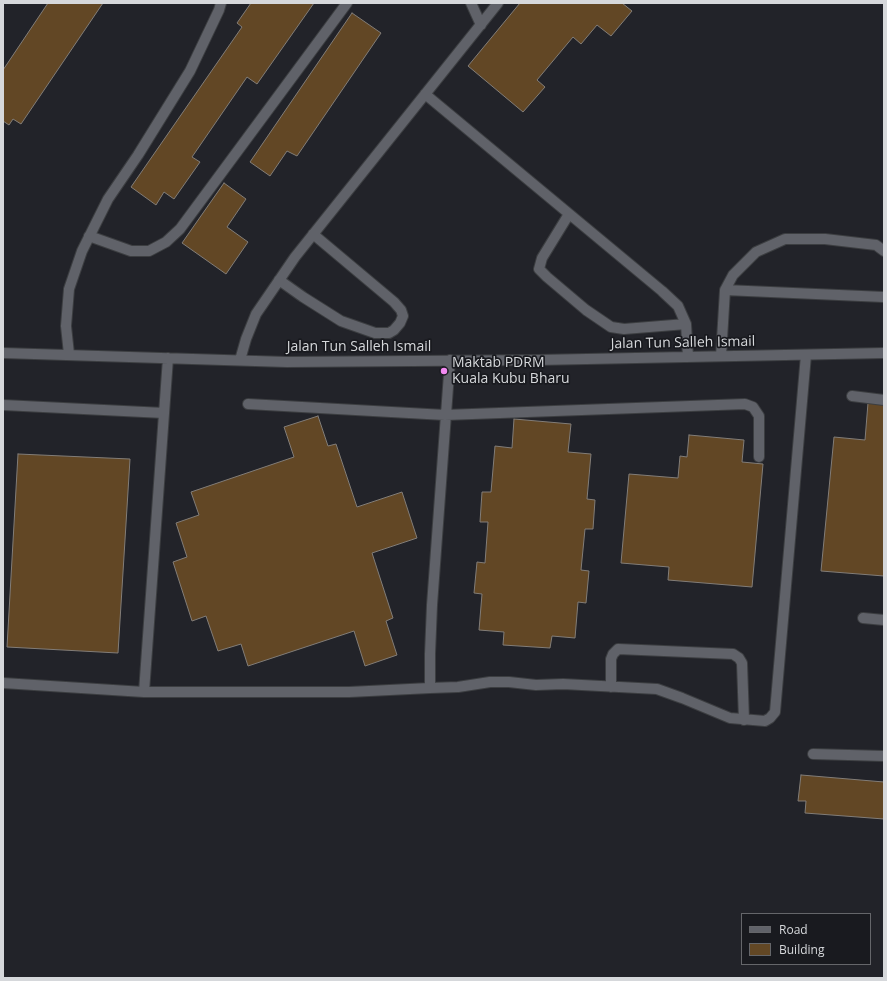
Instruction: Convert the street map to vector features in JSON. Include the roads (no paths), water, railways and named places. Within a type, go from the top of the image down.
[{"type":"street","points":[[69,354],[66,326],[69,289],[82,251],[108,199],[138,155],[190,71],[221,3]]},
{"type":"street","points":[[89,236],[131,251],[149,251],[166,242],[180,230],[347,3]]},
{"type":"street","points":[[470,3],[481,24]]},
{"type":"street","points":[[240,360],[246,339],[256,314],[279,280],[313,234],[498,3]]},
{"type":"street","points":[[425,94],[662,291],[678,306],[686,324],[688,357]]},
{"type":"street","points":[[569,214],[542,258],[539,268],[547,277],[586,310],[611,327],[624,330],[686,324]]},
{"type":"street","points":[[279,280],[341,321],[375,333],[390,333],[400,323],[402,316],[401,310],[394,302],[313,234]]},
{"type":"street","points":[[721,356],[724,290],[733,275],[756,252],[785,239],[825,239],[876,245],[884,251]]},
{"type":"street","points":[[724,290],[884,297]]},
{"type":"street","name":"Jalan Tun Salleh Ismail","points":[[3,353],[287,362],[884,353]]},
{"type":"street","points":[[3,683],[144,692],[349,692],[458,687],[490,682],[509,682],[536,685],[563,684],[657,689],[730,718],[765,720],[770,718],[775,712],[806,355]]},
{"type":"street","points":[[144,692],[168,358]]},
{"type":"street","points":[[430,688],[431,619],[450,360]]},
{"type":"street","points":[[852,396],[884,400]]},
{"type":"street","points":[[248,404],[445,415],[745,404],[753,408],[759,416],[758,456]]},
{"type":"street","points":[[3,405],[164,413]]},
{"type":"street","points":[[863,618],[884,620]]},
{"type":"street","points":[[611,687],[611,659],[613,654],[618,649],[733,654],[739,658],[742,663],[744,720]]},
{"type":"street","points":[[813,754],[884,756]]},
{"type":"place","name":"Maktab PDRM Kuala Kubu Bharu","points":[[444,371]]}]
